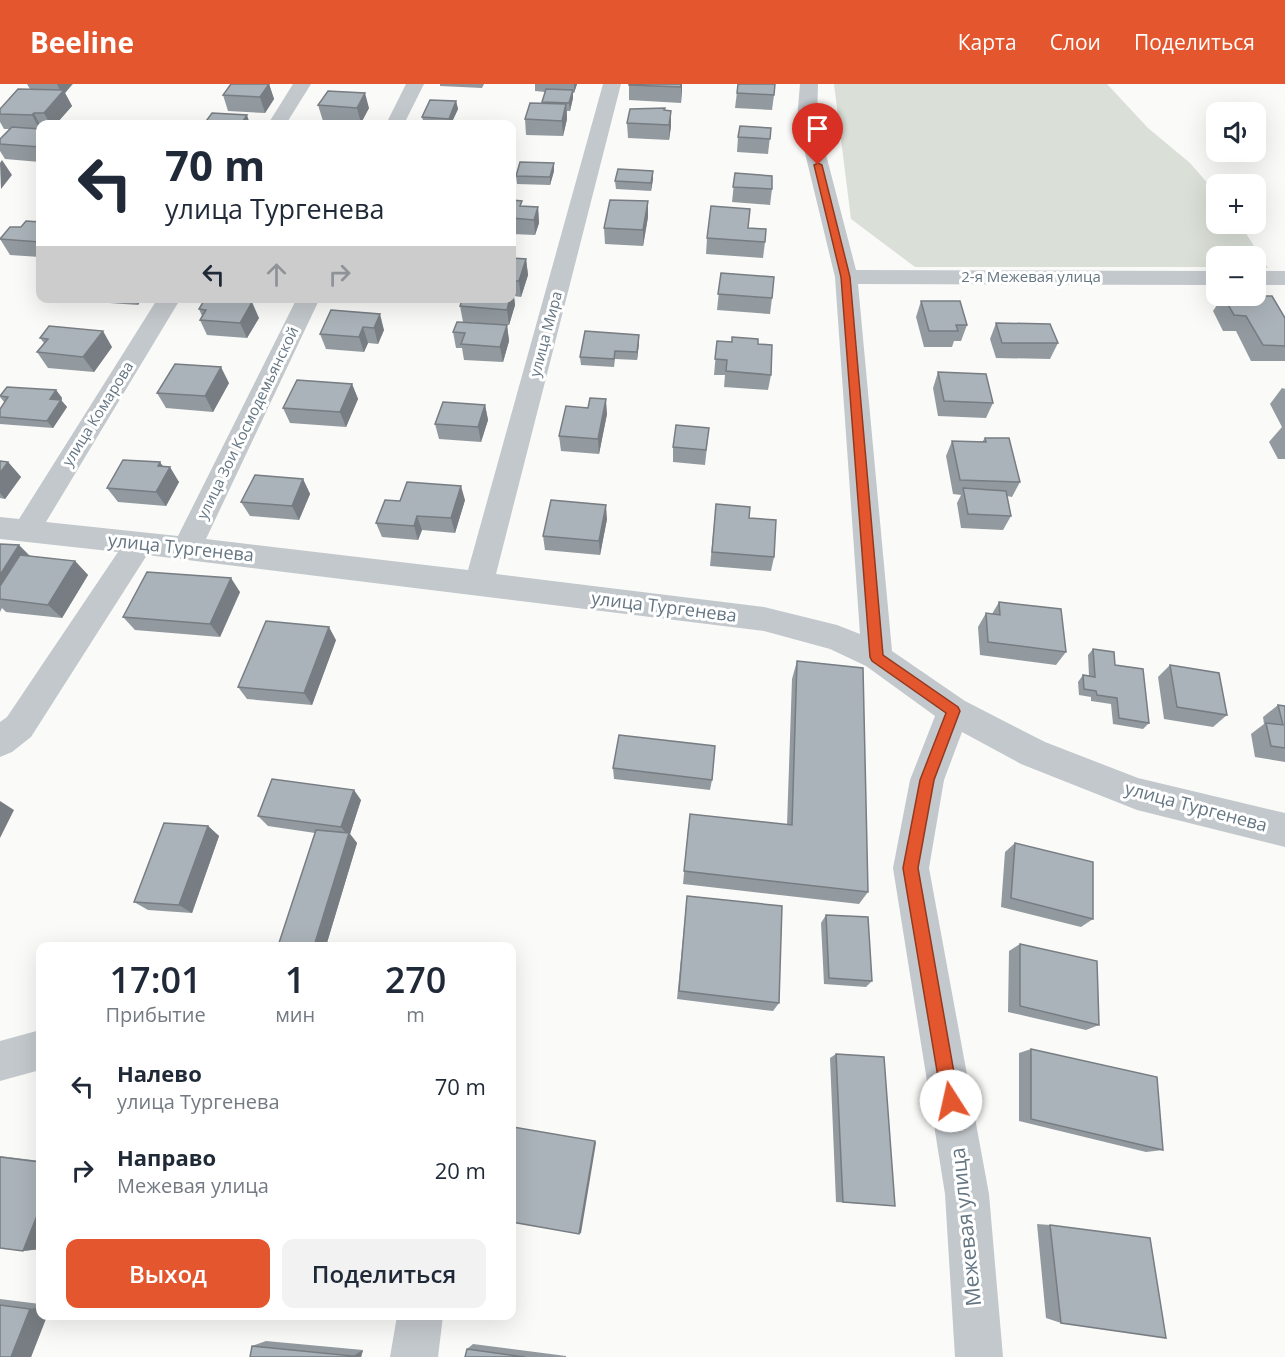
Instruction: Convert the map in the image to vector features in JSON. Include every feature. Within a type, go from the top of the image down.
[{"type":"street","points":[[280,120],[302,84]]},
{"type":"street","points":[[397,120],[415,84]]},
{"type":"street","name":"улица Мира","points":[[479,584],[612,84]]},
{"type":"street","points":[[809,84],[807,120],[846,277],[877,657]]},
{"type":"street","name":"2-я Межевая улица","points":[[846,277],[1206,278]]},
{"type":"street","points":[[1266,278],[1285,278]]},
{"type":"street","name":"улица Комарова","points":[[13,529],[167,303]]},
{"type":"street","name":"улица Зои Космодемьянской","points":[[187,548],[307,303]]},
{"type":"street","name":"улица Тургенева","points":[[13,529],[187,548],[764,619],[837,638],[877,657],[953,711],[1033,753],[1137,794],[1285,830]]},
{"type":"street","points":[[0,742],[19,727],[139,543]]},
{"type":"street","name":"Межевая улица","points":[[953,711],[927,780],[911,868],[967,1194],[979,1357]]},
{"type":"street","points":[[0,1061],[36,1051]]},
{"type":"street","points":[[414,1357],[419,1320]]},
{"type":"shaded area","points":[[834,84],[1107,84],[1148,128],[1190,163],[1206,181],[1206,234],[1246,234],[1254,246],[1206,246],[1206,267],[915,267],[851,219]]},
{"type":"building","points":[[231,84],[269,84],[260,97],[223,95]]},
{"type":"building","points":[[681,84],[681,87],[629,85]]},
{"type":"building","points":[[738,84],[775,84],[774,95],[737,93]]},
{"type":"building","points":[[18,89],[64,90],[44,113],[0,114],[0,109]]},
{"type":"building","points":[[546,89],[573,90],[569,103],[542,102]]},
{"type":"building","points":[[328,91],[365,93],[357,108],[318,105]]},
{"type":"building","points":[[430,100],[456,101],[449,119],[422,117]]},
{"type":"building","points":[[530,103],[566,104],[562,121],[525,119]]},
{"type":"building","points":[[665,108],[664,110],[671,111],[669,125],[627,123],[630,109]]},
{"type":"building","points":[[212,113],[247,115],[244,120],[207,120]]},
{"type":"building","points":[[740,126],[771,128],[770,139],[738,137]]},
{"type":"building","points":[[12,127],[36,129],[36,147],[0,144],[0,139]]},
{"type":"building","points":[[520,162],[554,163],[550,177],[516,176]]},
{"type":"building","points":[[618,169],[653,171],[651,183],[615,181]]},
{"type":"building","points":[[735,173],[772,176],[772,189],[733,187]]},
{"type":"building","points":[[516,200],[522,201],[520,206],[538,207],[534,220],[516,218]]},
{"type":"building","points":[[610,200],[648,201],[643,230],[604,228]]},
{"type":"building","points":[[711,206],[750,209],[748,228],[766,229],[765,242],[707,238]]},
{"type":"building","points":[[26,221],[36,222],[36,242],[0,239],[10,227],[21,227]]},
{"type":"building","points":[[516,258],[526,259],[519,281],[516,281]]},
{"type":"building","points":[[721,273],[774,277],[772,298],[718,294]]},
{"type":"building","points":[[1266,296],[1272,296],[1285,318],[1285,346],[1263,345],[1246,316],[1234,315],[1229,306],[1266,306]]},
{"type":"building","points":[[921,301],[960,301],[967,325],[956,325],[958,331],[929,331]]},
{"type":"building","points":[[203,303],[251,303],[240,323],[200,320],[206,310],[199,309]]},
{"type":"building","points":[[461,303],[509,303],[507,310],[460,306]]},
{"type":"building","points":[[331,310],[380,314],[374,328],[363,327],[359,337],[320,334]]},
{"type":"building","points":[[457,322],[507,325],[500,347],[461,344],[465,333],[453,332]]},
{"type":"building","points":[[996,323],[1050,324],[1058,343],[1002,343]]},
{"type":"building","points":[[49,326],[103,331],[83,357],[37,352],[48,339],[40,338]]},
{"type":"building","points":[[585,331],[639,335],[637,352],[615,351],[614,359],[580,357]]},
{"type":"building","points":[[732,337],[758,339],[758,344],[772,345],[771,375],[726,371],[727,360],[715,359],[717,341],[732,342]]},
{"type":"building","points":[[175,364],[221,367],[205,396],[157,393]]},
{"type":"building","points":[[938,372],[986,374],[993,403],[944,401]]},
{"type":"building","points":[[297,380],[352,384],[340,412],[283,408]]},
{"type":"building","points":[[7,387],[56,390],[50,399],[61,400],[47,421],[0,417],[0,409],[8,397],[0,396]]},
{"type":"building","points":[[590,398],[606,399],[598,439],[559,436],[566,406],[588,408]]},
{"type":"building","points":[[443,402],[485,405],[478,427],[435,424]]},
{"type":"building","points":[[676,425],[709,428],[706,450],[673,447]]},
{"type":"building","points":[[985,438],[1009,438],[1020,482],[960,480],[952,441],[986,442]]},
{"type":"building","points":[[123,460],[160,462],[158,466],[170,467],[156,492],[107,488]]},
{"type":"building","points":[[0,461],[8,462],[0,473]]},
{"type":"building","points":[[255,475],[303,479],[292,506],[241,502]]},
{"type":"building","points":[[407,482],[461,486],[451,518],[417,516],[414,526],[376,523],[385,500],[400,501]]},
{"type":"building","points":[[963,488],[1006,491],[1011,516],[968,514]]},
{"type":"building","points":[[551,500],[606,505],[599,541],[543,536]]},
{"type":"building","points":[[716,504],[750,507],[749,518],[776,520],[774,557],[712,552]]},
{"type":"building","points":[[0,544],[19,545],[0,575]]},
{"type":"building","points":[[20,555],[75,561],[48,605],[0,599],[0,586]]},
{"type":"building","points":[[147,572],[231,578],[210,624],[123,617]]},
{"type":"building","points":[[999,602],[1061,609],[1066,652],[988,642],[986,613],[1000,615]]},
{"type":"building","points":[[266,621],[329,627],[304,693],[238,687]]},
{"type":"building","points":[[1093,649],[1114,652],[1115,665],[1143,669],[1149,723],[1119,718],[1117,698],[1097,695],[1096,691],[1084,689],[1083,675],[1095,677]]},
{"type":"building","points":[[797,661],[863,668],[868,892],[684,871],[690,814],[792,825]]},
{"type":"building","points":[[1170,665],[1219,673],[1227,715],[1177,707]]},
{"type":"building","points":[[1278,705],[1285,706],[1285,748],[1271,746],[1266,723],[1283,725]]},
{"type":"building","points":[[619,735],[715,746],[712,780],[613,768]]},
{"type":"building","points":[[272,779],[354,790],[341,827],[258,816]]},
{"type":"building","points":[[164,823],[208,826],[179,905],[134,902]]},
{"type":"building","points":[[316,830],[349,833],[315,942],[279,942]]},
{"type":"building","points":[[1015,843],[1093,862],[1093,919],[1011,898]]},
{"type":"building","points":[[687,896],[782,906],[779,1003],[679,991]]},
{"type":"building","points":[[826,915],[868,917],[872,981],[829,978]]},
{"type":"building","points":[[1020,944],[1097,961],[1099,1025],[1020,1006]]},
{"type":"building","points":[[1031,1049],[1157,1077],[1163,1150],[1031,1119]]},
{"type":"building","points":[[836,1054],[884,1057],[895,1206],[843,1202]]},
{"type":"building","points":[[516,1128],[595,1141],[579,1234],[516,1223]]},
{"type":"building","points":[[0,1157],[36,1162],[36,1218],[23,1251],[0,1248]]},
{"type":"building","points":[[1050,1225],[1150,1238],[1166,1338],[1061,1323]]},
{"type":"building","points":[[0,1305],[30,1309],[11,1357],[0,1357]]},
{"type":"building","points":[[252,1346],[353,1356],[250,1357]]},
{"type":"building","points":[[467,1349],[525,1357],[465,1357]]},
{"type":"route","points":[[818,165],[846,277],[877,657],[953,711],[927,780],[911,868],[951,1101]]}]
